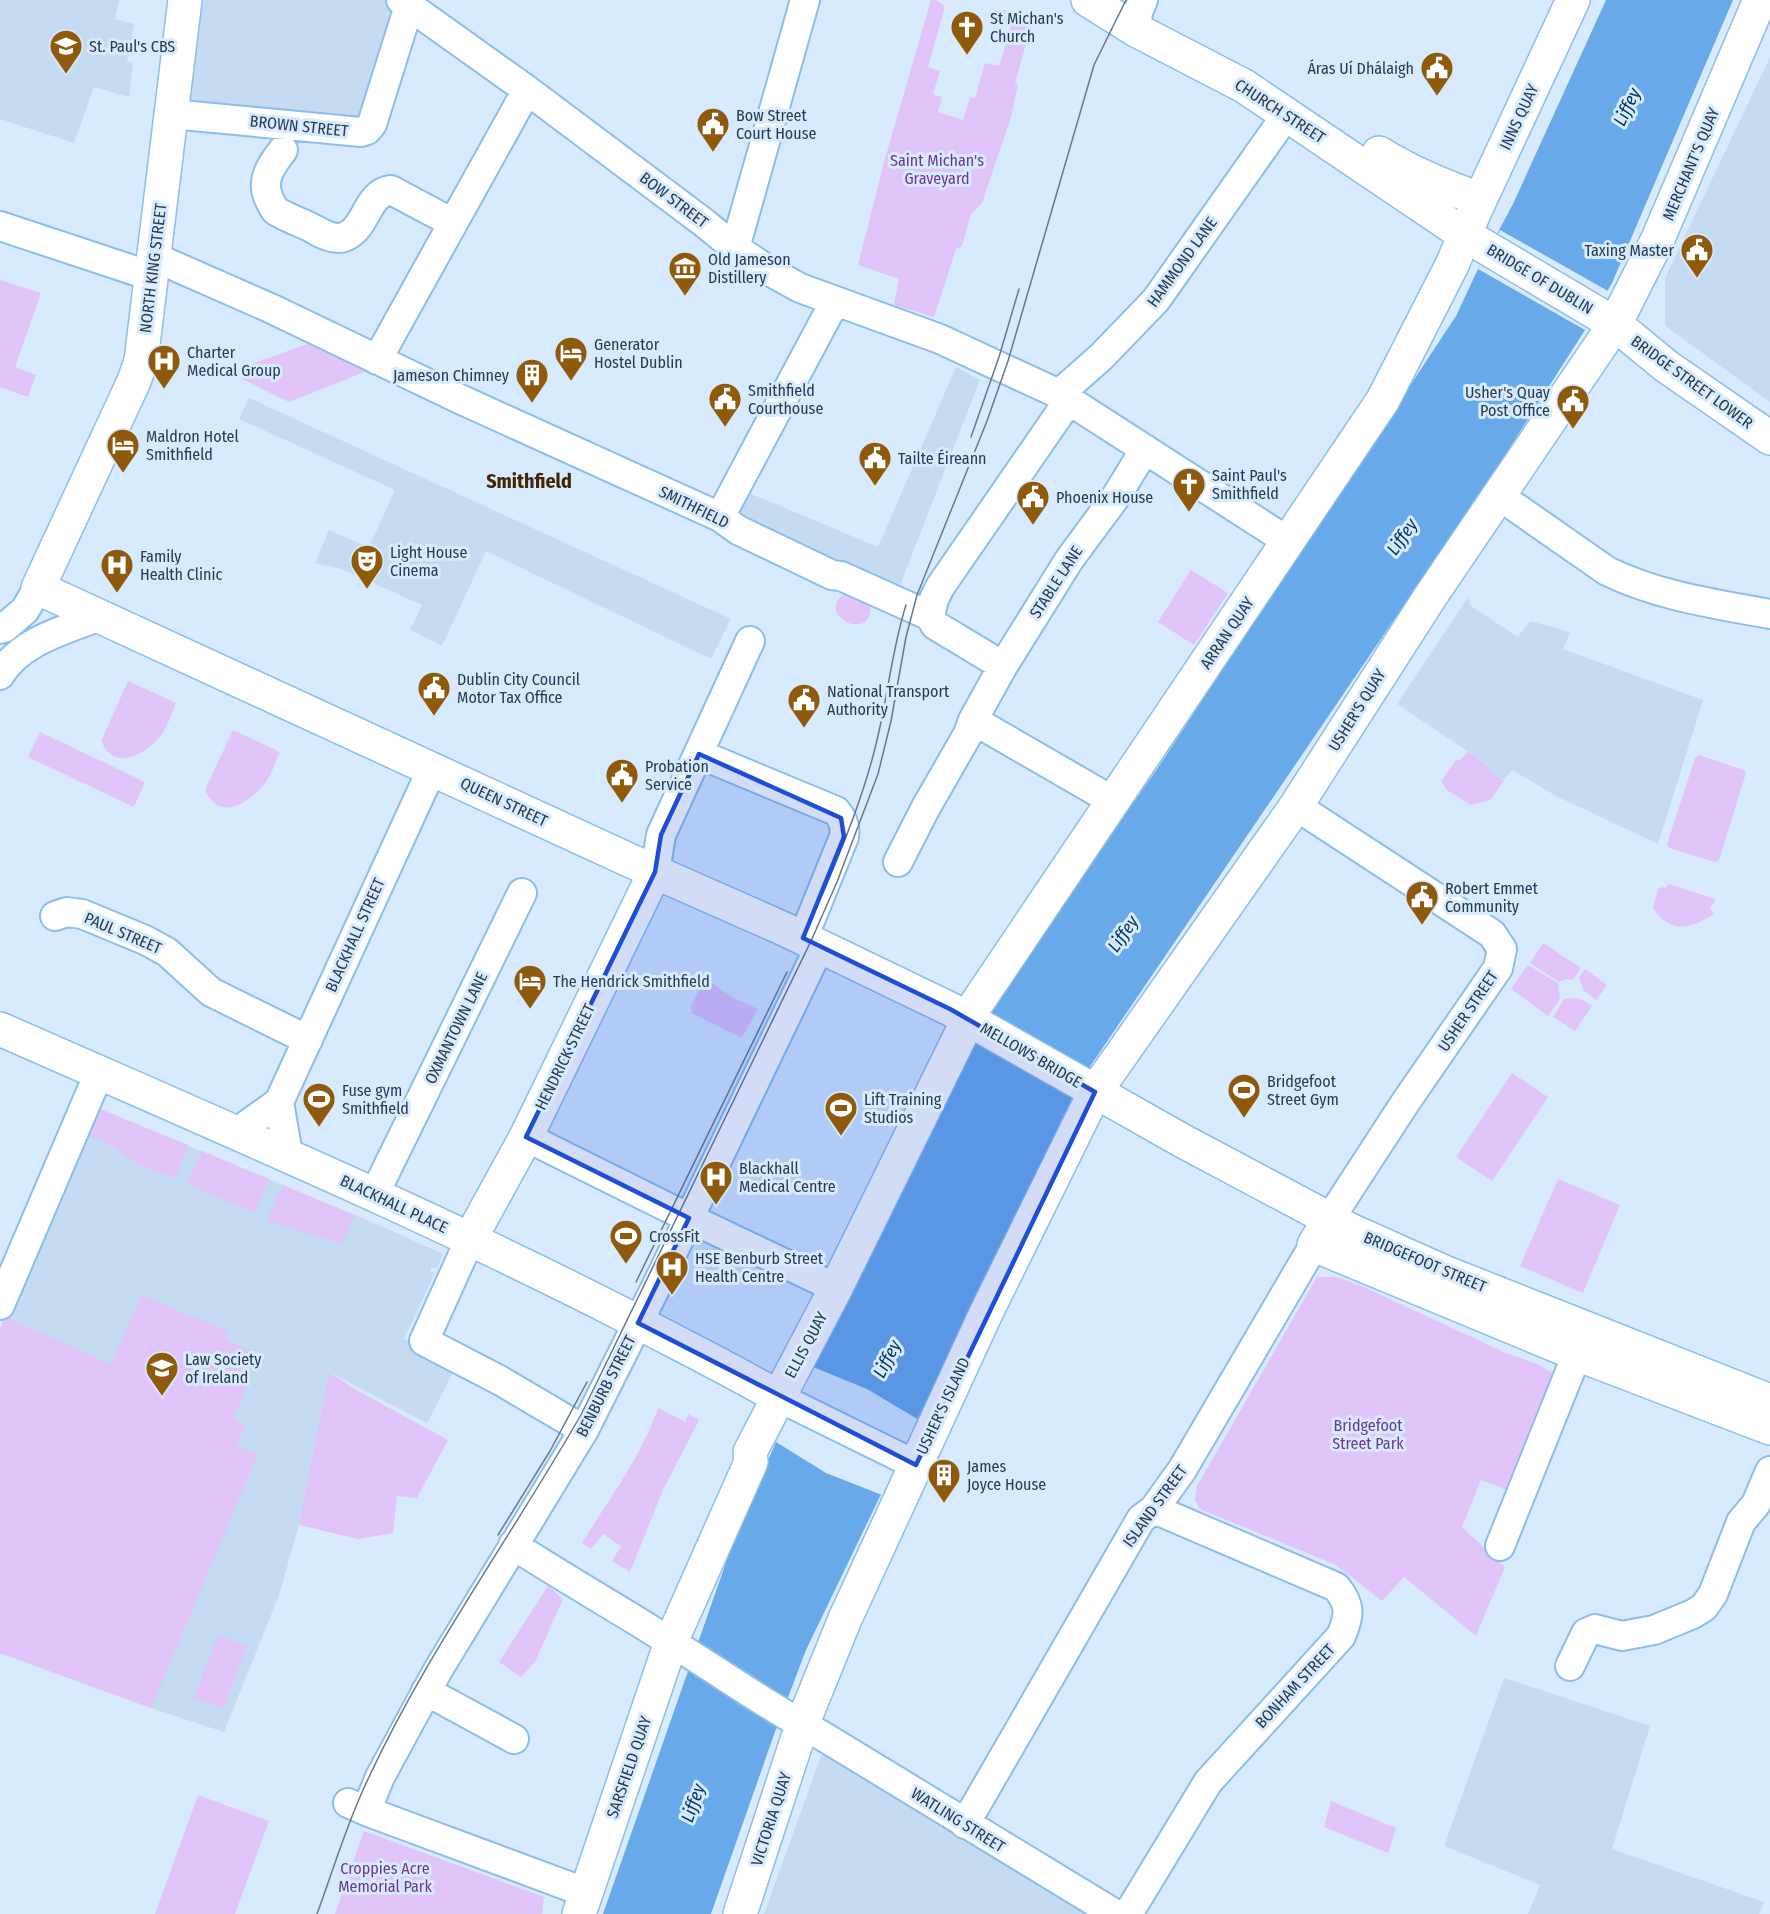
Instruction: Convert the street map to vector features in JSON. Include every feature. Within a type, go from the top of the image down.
[{"type":"main road","name":"NORTH KING STREET","points":[[38,588],[134,381],[144,349],[185,0]]},
{"type":"main road","name":"CHURCH STREET","points":[[1088,0],[1139,15],[1476,241]]},
{"type":"main road","name":"INNS QUAY","points":[[1476,241],[1480,199],[1573,0]]},
{"type":"main road","name":"MERCHANT'S QUAY","points":[[1608,320],[1657,241],[1760,0]]},
{"type":"main road","points":[[1289,115],[1329,120],[1402,167],[1453,190],[1480,199]]},
{"type":"main road","name":"BRIDGE OF DUBLIN","points":[[1476,241],[1608,320]]},
{"type":"main road","name":"ARRAN QUAY","points":[[972,1021],[1113,801],[1383,400],[1439,291],[1476,241]]},
{"type":"main road","name":"USHER'S QUAY","points":[[1089,1088],[1296,806],[1498,495],[1588,364],[1608,320]]},
{"type":"main road","name":"BRIDGE STREET LOWER","points":[[1608,320],[1666,366],[1770,438]]},
{"type":"main road","points":[[1588,364],[1614,356],[1666,366]]},
{"type":"main road","name":"QUEEN STREET","points":[[38,588],[811,942],[972,1021]]},
{"type":"main road","name":"HENDRICK STREET","points":[[470,1239],[526,1137],[656,872]]},
{"type":"main road","name":"MELLOWS BRIDGE","points":[[972,1021],[1089,1088]]},
{"type":"main road","name":"ELLIS QUAY","points":[[680,1648],[751,1462],[750,1452],[786,1401],[836,1288],[972,1021]]},
{"type":"main road","name":"BLACKHALL PLACE","points":[[0,1029],[288,1154],[470,1239],[743,1376],[786,1401]]},
{"type":"main road","name":"BRIDGEFOOT STREET","points":[[1089,1088],[1322,1232],[1577,1354],[1770,1428]]},
{"type":"main road","name":"USHER'S ISLAND","points":[[793,1720],[845,1619],[908,1461],[991,1303],[1089,1088]]},
{"type":"main road","name":"BRIDGEFOOT STREET","points":[[1322,1232],[1444,1272],[1770,1401]]},
{"type":"main road","name":"SARSFIELD QUAY","points":[[583,1903],[680,1648]]},
{"type":"main road","name":"VICTORIA QUAY","points":[[740,1914],[793,1720]]},
{"type":"street","points":[[735,248],[804,0]]},
{"type":"street","name":"BROWN STREET","points":[[171,114],[361,132],[367,130],[372,124],[405,3]]},
{"type":"street","name":"BOW STREET","points":[[405,3],[527,90],[735,248],[800,288],[922,331],[1064,397],[1289,542]]},
{"type":"street","points":[[377,360],[527,90]]},
{"type":"street","name":"HAMMOND LANE","points":[[930,616],[940,587],[1064,397],[1156,300],[1289,115]]},
{"type":"street","points":[[284,150],[273,163],[267,177],[265,188],[268,197],[275,210],[320,232],[336,238],[344,237],[354,231],[375,197],[383,191],[391,190],[453,223]]},
{"type":"street","name":"SMITHFIELD","points":[[0,226],[153,267],[270,308],[377,360],[720,517],[738,530],[832,575],[840,576],[930,616],[935,625],[1003,666]]},
{"type":"street","points":[[720,517],[835,301]]},
{"type":"street","name":"STABLE LANE","points":[[898,862],[1003,666],[1069,560],[1117,495],[1145,449]]},
{"type":"street","points":[[1498,495],[1607,571],[1624,579],[1688,599],[1770,614]]},
{"type":"street","points":[[0,629],[25,610],[38,588]]},
{"type":"street","points":[[0,675],[19,653],[38,641],[100,616]]},
{"type":"street","points":[[656,872],[661,835],[750,641]]},
{"type":"street","points":[[973,720],[1113,801]]},
{"type":"street","name":"BENBURB STREET","points":[[583,1903],[357,1807],[380,1778],[426,1691],[584,1430],[638,1323],[680,1214],[811,942],[844,837],[845,827],[841,818],[836,811],[699,754]]},
{"type":"street","name":"BLACKHALL STREET","points":[[237,1132],[279,1102],[432,769]]},
{"type":"street","name":"USHER STREET","points":[[1296,806],[1492,934],[1502,949],[1498,968],[1405,1103],[1322,1232]]},
{"type":"street","name":"OXMANTOWN LANE","points":[[374,1195],[522,893]]},
{"type":"street","name":"PAUL STREET","points":[[55,916],[67,912],[82,914],[145,940],[167,952],[211,992],[308,1040]]},
{"type":"street","points":[[0,1305],[99,1073]]},
{"type":"street","points":[[279,1102],[288,1154]]},
{"type":"street","points":[[526,1137],[836,1288]]},
{"type":"street","name":"ISLAND STREET","points":[[965,1824],[1135,1528],[1141,1519],[1154,1509],[1182,1470],[1322,1232]]},
{"type":"street","points":[[470,1239],[424,1341],[501,1381],[584,1430]]},
{"type":"street","points":[[1500,1546],[1577,1354]]},
{"type":"street","points":[[786,1401],[908,1461]]},
{"type":"street","points":[[1570,1666],[1586,1633],[1595,1629],[1622,1636],[1654,1630],[1704,1607],[1713,1594],[1741,1522],[1756,1504],[1770,1471]]},
{"type":"street","name":"BONHAM STREET","points":[[1128,1914],[1208,1782],[1341,1636],[1349,1617],[1346,1599],[1336,1587],[1154,1509]]},
{"type":"street","name":"WATLING STREET","points":[[513,1545],[793,1720],[1115,1914]]},
{"type":"street","points":[[426,1691],[514,1739]]},
{"type":"highlighted area","points":[[699,754],[841,818],[844,837],[803,938],[950,1009],[1095,1092],[916,1465],[638,1323],[689,1218],[526,1137],[655,872],[661,835]]},
{"type":"shaded area","name":"St. Paul's CBS","points":[[0,0],[119,0],[115,19],[134,24],[127,61],[133,62],[129,97],[94,87],[74,143],[0,119]]},
{"type":"shaded area","points":[[194,0],[387,0],[404,11],[369,122],[181,110]]},
{"type":"shaded area","points":[[1770,57],[1770,402],[1665,325],[1665,278]]},
{"type":"shaded area","points":[[956,367],[980,380],[892,606],[727,532],[747,492],[878,547]]},
{"type":"shaded area","points":[[249,398],[731,619],[711,659],[486,551],[442,646],[410,630],[422,605],[342,569],[315,563],[329,530],[369,547],[395,490],[239,419]]},
{"type":"shaded area","points":[[1468,597],[1471,606],[1518,637],[1530,621],[1570,632],[1563,649],[1703,700],[1658,844],[1556,796],[1512,770],[1504,780],[1487,768],[1488,765],[1397,704]]},
{"type":"shaded area","name":"Law Society of Ireland","points":[[93,1106],[443,1254],[437,1269],[431,1267],[430,1271],[435,1273],[404,1339],[457,1365],[427,1423],[329,1372],[299,1525],[279,1595],[224,1732],[0,1653],[0,1329]]},
{"type":"shaded area","points":[[1504,1678],[1650,1726],[1612,1849],[1764,1902],[1759,1914],[1528,1914],[1540,1885],[1444,1846]]},
{"type":"shaded area","points":[[830,1752],[965,1834],[1051,1892],[1089,1914],[764,1914],[821,1756]]},
{"type":"green space","name":"Saint Michan's Graveyard","points":[[931,0],[938,1],[945,7],[928,67],[940,71],[933,94],[942,97],[938,112],[963,120],[970,97],[975,98],[985,63],[999,66],[1011,27],[999,23],[1003,10],[1033,19],[1015,83],[1018,84],[1011,117],[982,203],[971,214],[962,246],[956,249],[934,317],[894,305],[899,279],[858,265],[884,162]]},
{"type":"green space","points":[[0,280],[41,293],[15,367],[36,375],[28,397],[0,387]]},
{"type":"green space","points":[[307,344],[367,371],[289,402],[242,379],[249,365]]},
{"type":"green space","points":[[1191,570],[1228,593],[1194,645],[1158,622]]},
{"type":"green space","points":[[847,592],[870,603],[869,616],[864,623],[847,622],[840,617],[836,609],[838,601]]},
{"type":"green space","points":[[128,681],[176,703],[162,734],[148,748],[131,757],[122,758],[107,751],[101,741]]},
{"type":"green space","points":[[233,730],[280,752],[270,776],[258,791],[243,803],[226,807],[211,800],[205,790]]},
{"type":"green space","points":[[40,732],[145,782],[134,807],[28,757]]},
{"type":"green space","points":[[1468,752],[1489,766],[1487,768],[1504,781],[1490,800],[1470,805],[1447,790],[1441,781],[1456,760],[1459,761]]},
{"type":"green space","points":[[1699,755],[1744,770],[1746,773],[1719,860],[1715,862],[1669,848],[1667,844],[1695,758]]},
{"type":"green space","points":[[1668,884],[1716,899],[1710,909],[1714,914],[1689,926],[1666,922],[1653,908],[1658,889],[1666,888]]},
{"type":"green space","points":[[1543,943],[1581,968],[1573,980],[1566,979],[1559,982],[1530,963]]},
{"type":"green space","points":[[1528,965],[1558,983],[1560,999],[1548,1016],[1511,989]]},
{"type":"green space","points":[[1585,969],[1607,985],[1596,1000],[1583,990],[1579,977]]},
{"type":"green space","points":[[705,978],[732,997],[758,1009],[742,1038],[691,1013],[690,1008]]},
{"type":"green space","points":[[1579,998],[1592,1006],[1575,1031],[1553,1017],[1564,999]]},
{"type":"green space","points":[[1512,1073],[1548,1097],[1492,1181],[1456,1157]]},
{"type":"green space","points":[[93,1106],[188,1145],[175,1178],[140,1165],[100,1138],[80,1137]]},
{"type":"green space","points":[[202,1151],[269,1179],[254,1213],[187,1184]]},
{"type":"green space","points":[[1558,1179],[1620,1205],[1583,1293],[1520,1266]]},
{"type":"green space","points":[[283,1185],[355,1216],[342,1244],[267,1221]]},
{"type":"green space","name":"Bridgefoot Street Park","points":[[1317,1277],[1336,1277],[1357,1284],[1555,1374],[1514,1487],[1507,1490],[1481,1480],[1462,1527],[1505,1567],[1476,1636],[1404,1577],[1382,1601],[1336,1565],[1200,1509],[1195,1500],[1197,1486]]},
{"type":"green space","points":[[142,1295],[229,1332],[226,1340],[253,1352],[241,1379],[248,1382],[233,1418],[245,1424],[237,1445],[258,1454],[151,1708],[0,1653],[0,1329],[5,1317],[111,1364]]},
{"type":"green space","points":[[329,1372],[358,1391],[448,1440],[417,1498],[397,1496],[393,1533],[358,1539],[299,1525]]},
{"type":"green space","points":[[658,1408],[686,1422],[688,1414],[699,1420],[663,1490],[630,1572],[612,1561],[621,1546],[603,1534],[591,1549],[582,1543],[634,1461]]},
{"type":"green space","points":[[548,1586],[563,1599],[535,1662],[521,1677],[499,1662]]},
{"type":"green space","points":[[218,1635],[247,1646],[223,1709],[194,1698]]},
{"type":"green space","points":[[198,1795],[269,1821],[235,1914],[155,1914]]},
{"type":"green space","points":[[1331,1801],[1396,1828],[1388,1853],[1324,1827]]},
{"type":"green space","name":"Croppies Acre Memorial Park","points":[[364,1831],[544,1897],[542,1914],[335,1914]]},
{"type":"water","name":"Liffey","points":[[1606,0],[1733,0],[1612,283],[1585,330],[1489,480],[1091,1065],[1072,1098],[806,1650],[711,1914],[603,1914],[736,1534],[776,1442],[989,1009],[1157,769],[1456,316],[1513,204]]},
{"type":"pier","points":[[1500,230],[1608,291],[1585,330],[1478,269]]},
{"type":"pier","points":[[813,1367],[867,1389],[919,1420],[882,1495],[826,1473],[776,1442]]},
{"type":"tram line","points":[[317,1914],[356,1805],[387,1741],[440,1645],[582,1413],[811,941],[837,882],[878,774],[891,721],[906,637],[917,595],[987,421],[1008,361],[1094,65],[1126,0]]},
{"type":"tram line","points":[[971,437],[999,357],[1019,289]]},
{"type":"tram line","points":[[822,895],[853,819],[872,760],[906,605]]},
{"type":"tram line","points":[[636,1282],[787,972]]},
{"type":"tram line","points":[[498,1535],[550,1451],[587,1382]]},
{"type":"place","name":"St Michan's Church","points":[[967,56]]},
{"type":"place","name":"St. Paul's CBS","points":[[66,75]]},
{"type":"place","name":"Áras Uí Dhálaigh","points":[[1437,97]]},
{"type":"place","name":"Bow Street Court House","points":[[713,153]]},
{"type":"place","name":"Taxing Master","points":[[1697,279]]},
{"type":"place","name":"Old Jameson Distillery","points":[[685,297]]},
{"type":"place","name":"Generator Hostel Dublin","points":[[571,382]]},
{"type":"place","name":"Charter Medical Group","points":[[164,390]]},
{"type":"place","name":"Jameson Chimney","points":[[532,404]]},
{"type":"place","name":"Smithfield Courthouse","points":[[725,428]]},
{"type":"place","name":"Usher's Quay Post Office","points":[[1573,430]]},
{"type":"place","name":"Maldron Hotel Smithfield","points":[[123,474]]},
{"type":"place","name":"Tailte Éireann","points":[[875,487]]},
{"type":"place","name":"Saint Paul's Smithfield","points":[[1189,513]]},
{"type":"place","name":"Phoenix House","points":[[1033,526]]},
{"type":"place","name":"Light House Cinema","points":[[367,590]]},
{"type":"place","name":"Family Health Clinic","points":[[117,594]]},
{"type":"place","name":"Dublin City Council Motor Tax Office","points":[[434,717]]},
{"type":"place","name":"National Transport Authority","points":[[804,729]]},
{"type":"place","name":"Probation Service","points":[[622,804]]},
{"type":"place","name":"Robert Emmet Community","points":[[1422,926]]},
{"type":"place","name":"The Hendrick Smithfield","points":[[530,1010]]},
{"type":"place","name":"Bridgefoot Street Gym","points":[[1244,1119]]},
{"type":"place","name":"Fuse gym Smithfield","points":[[319,1128]]},
{"type":"place","name":"Lift Training Studios","points":[[841,1137]]},
{"type":"place","name":"Blackhall Medical Centre","points":[[716,1206]]},
{"type":"place","name":"CrossFit","points":[[626,1265]]},
{"type":"place","name":"HSE Benburb Street Health Centre","points":[[672,1296]]},
{"type":"place","name":"Law Society of Ireland","points":[[162,1397]]},
{"type":"place","name":"James Joyce House","points":[[944,1504]]},
{"type":"district","name":"Smithfield","points":[[529,481]]}]
